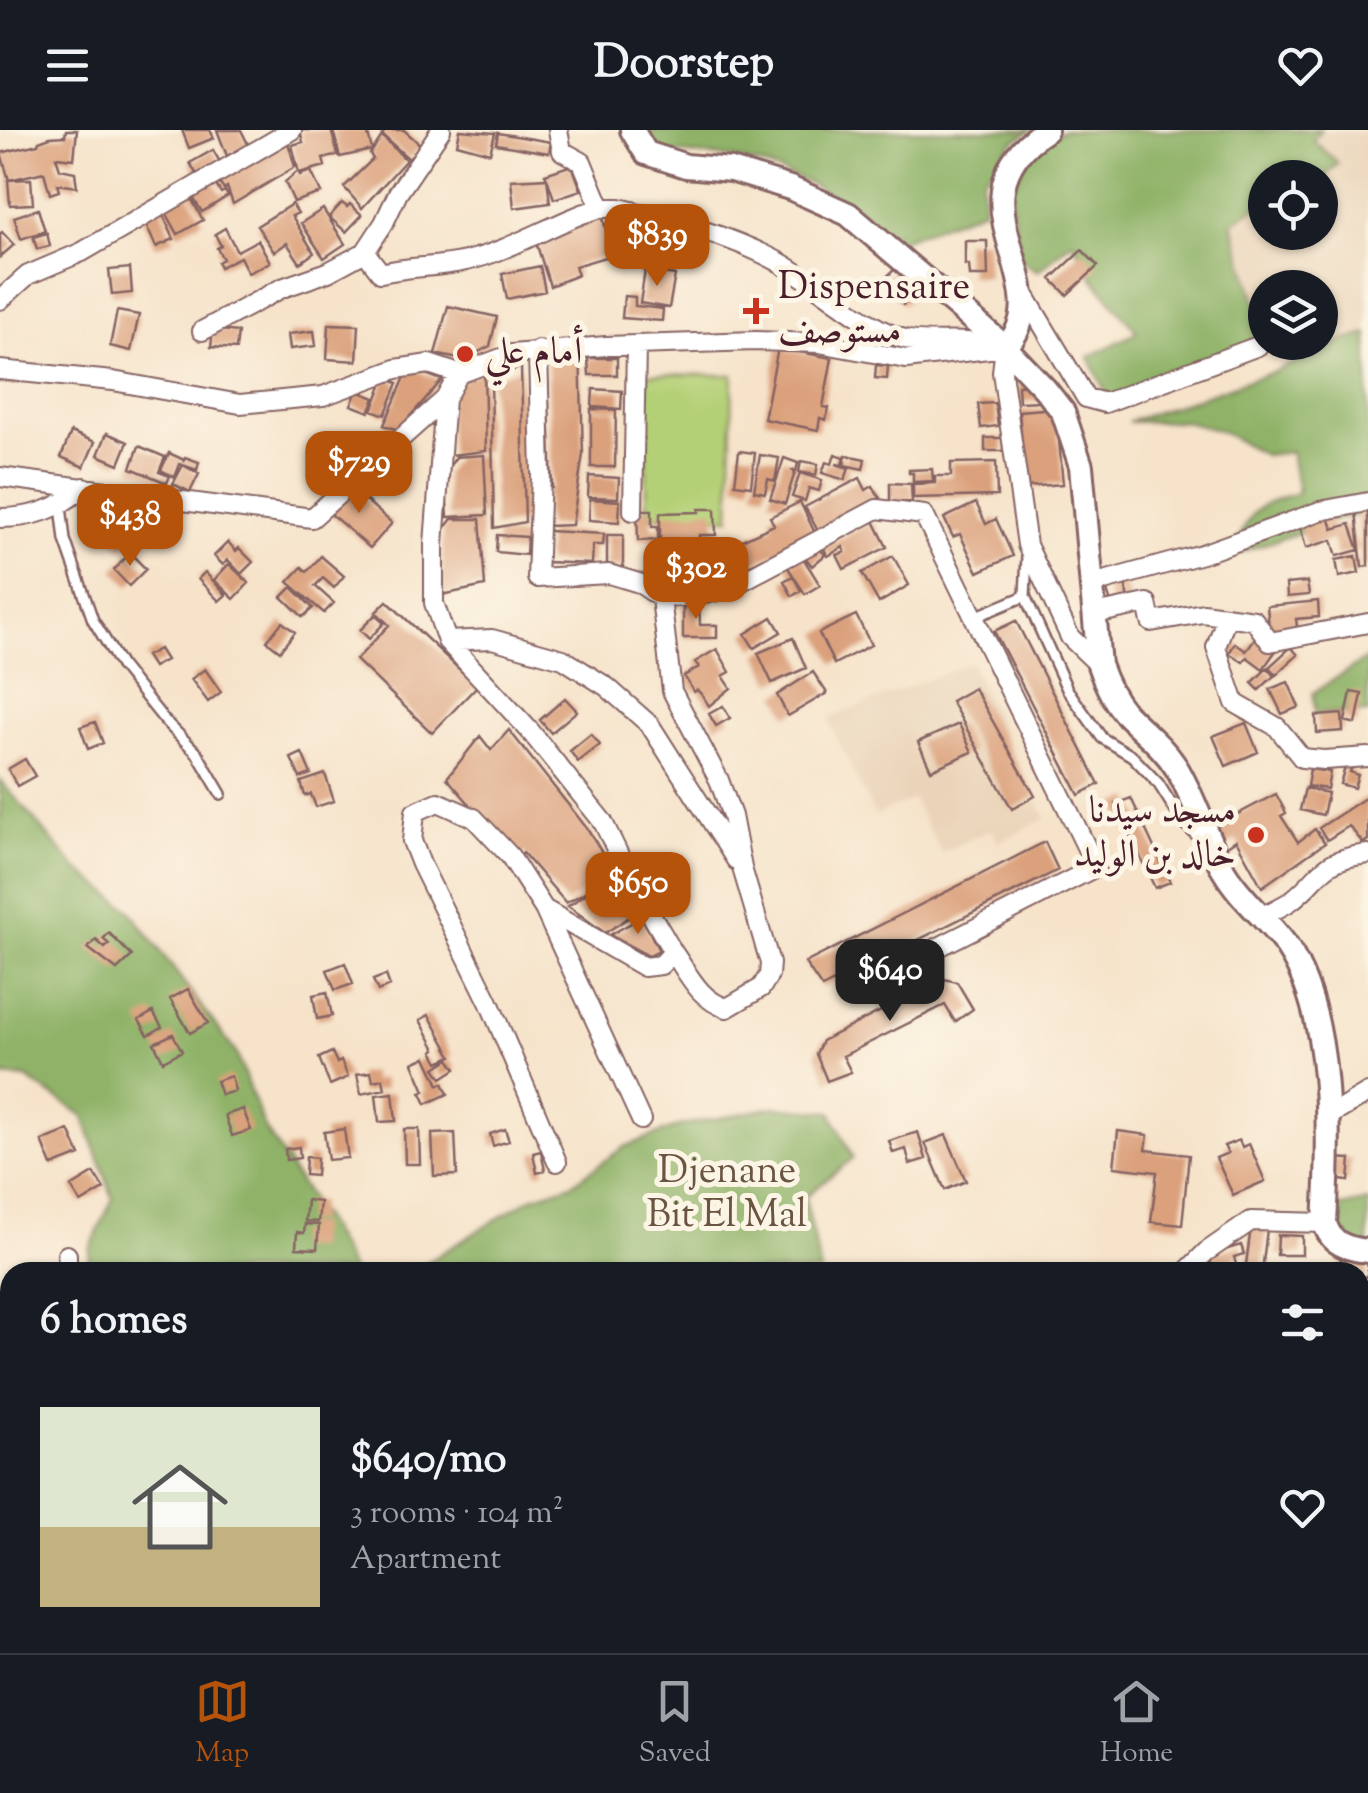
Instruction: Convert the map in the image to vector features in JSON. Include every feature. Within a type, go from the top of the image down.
[{"type":"street","points":[[0,300],[28,275],[82,252],[292,130]]},
{"type":"street","points":[[202,331],[282,288],[328,272],[365,252],[440,130]]},
{"type":"street","points":[[558,130],[562,151],[582,162],[601,208]]},
{"type":"street","points":[[632,130],[646,153],[686,166],[746,174],[790,188],[848,214],[1005,347],[1062,412],[1081,466],[1099,665],[1124,712],[1157,740],[1177,769],[1216,854],[1240,894],[1288,948],[1308,984],[1329,1116],[1325,1223],[1335,1242],[1368,1251]]},
{"type":"street","points":[[1046,130],[1027,142],[1006,171],[1002,205],[1005,233],[1024,294],[1086,398],[1105,404],[1248,350]]},
{"type":"street","points":[[365,252],[381,274],[408,266],[433,267],[470,260],[601,208],[619,208],[728,239],[775,260],[814,282],[875,327],[910,340],[960,339],[1005,347]]},
{"type":"street","points":[[0,370],[113,381],[240,404],[322,396],[396,368],[429,364],[459,374],[512,354],[538,350],[755,341],[819,343],[906,359],[1005,347],[1015,338],[1024,294]]},
{"type":"street","points":[[633,511],[636,346]]},
{"type":"street","points":[[1005,347],[1002,372],[1027,545],[1070,637],[1099,665]]},
{"type":"street","points":[[538,350],[542,476],[537,578],[610,574],[639,583],[661,598],[727,589],[877,509],[924,515],[1096,867],[876,979]]},
{"type":"street","points":[[0,477],[312,518],[446,399],[459,374]]},
{"type":"street","points":[[446,399],[434,544],[434,602],[447,642],[493,688],[603,822],[673,952],[702,994],[713,1005],[727,1008],[761,988],[769,975],[770,962],[719,780],[672,691],[661,598]]},
{"type":"street","points":[[0,518],[30,516],[61,506],[84,487]]},
{"type":"street","points":[[1092,584],[1202,554],[1320,510],[1368,502]]},
{"type":"street","points":[[1095,614],[1148,603],[1151,622],[1203,613],[1254,620],[1270,642],[1368,623]]},
{"type":"street","points":[[1227,616],[1216,646],[1234,703],[1277,727],[1302,758],[1368,757]]},
{"type":"street","points":[[447,642],[492,639],[563,659],[607,687],[650,725],[742,868]]},
{"type":"street","points":[[557,1162],[489,1002],[421,864],[412,841],[415,812],[438,802],[474,818],[510,856],[544,909],[640,1120]]},
{"type":"street","points":[[1263,916],[1293,899],[1323,867],[1350,856],[1368,854]]},
{"type":"street","points":[[544,909],[644,967],[661,965],[673,952]]},
{"type":"street","points":[[1329,1116],[1368,1093]]},
{"type":"street","points":[[1196,1262],[1250,1221],[1325,1223]]},
{"type":"lane","points":[[61,506],[65,540],[92,620],[121,666],[196,753],[221,794]]},
{"type":"lane","points":[[1027,545],[1025,596],[1067,690],[1102,738],[1132,756],[1158,783],[1182,821],[1216,854]]},
{"type":"lane","points":[[972,618],[1025,596]]},
{"type":"shaded area","points":[[1321,130],[1368,130],[1368,334],[1338,343],[1338,270],[1248,270],[1248,276],[1232,223],[1248,212],[1248,250],[1338,250],[1338,160],[1313,140]]},
{"type":"shaded area","points":[[970,663],[1046,818],[998,842],[992,829],[941,853],[913,799],[875,816],[828,719]]},
{"type":"green space","points":[[646,130],[1032,130],[1014,141],[982,180],[984,209],[901,240],[863,213],[802,180],[735,159],[658,152],[645,136]]},
{"type":"green space","points":[[1064,130],[1321,130],[1313,140],[1335,160],[1248,160],[1248,212],[1232,223],[1248,276],[1248,356],[1111,404],[1089,357],[1137,332],[1093,278],[1072,241],[1038,271],[1020,260],[1010,190],[1036,143]]},
{"type":"green space","points":[[1368,334],[1368,514],[1340,519],[1232,555],[1254,512],[1298,493],[1291,452],[1264,455],[1221,431],[1182,421],[1128,422],[1301,360],[1338,360],[1338,343]]},
{"type":"green space","points":[[646,374],[733,375],[730,518],[647,516]]},
{"type":"green space","points":[[1368,658],[1368,713],[1315,713],[1313,693]]},
{"type":"green space","points":[[0,780],[76,868],[129,909],[236,1053],[265,1129],[347,1262],[89,1262],[90,1249],[113,1198],[83,1115],[26,1078],[0,1076]]},
{"type":"green space","name":"Djenane Bit El Mal","points":[[774,1107],[831,1112],[853,1158],[805,1197],[819,1262],[427,1262],[533,1197],[572,1184],[624,1147],[679,1126]]},
{"type":"green space","points":[[1368,1201],[1368,1250],[1340,1234],[1341,1207]]},
{"type":"building","points":[[66,130],[77,130],[74,159],[56,157],[60,169],[75,172],[77,187],[57,184],[59,191],[50,194],[44,172],[9,180],[1,153],[65,136]]},
{"type":"building","points":[[182,130],[210,130],[214,138],[189,148]]},
{"type":"building","points":[[217,130],[241,130],[249,146],[227,156]]},
{"type":"building","points":[[300,130],[331,130],[338,155],[323,159],[325,166],[299,173],[292,145],[303,142]]},
{"type":"building","points":[[333,130],[367,130],[372,150],[340,157]]},
{"type":"building","points":[[386,130],[404,130],[422,146],[409,159],[382,135]]},
{"type":"building","points":[[460,130],[495,133],[490,153],[457,144]]},
{"type":"building","points":[[498,133],[551,142],[549,153],[496,144]]},
{"type":"building","points":[[382,136],[406,160],[362,208],[344,187],[373,159],[370,154]]},
{"type":"building","points":[[287,139],[295,167],[233,204],[227,187],[224,189],[217,181]]},
{"type":"building","points":[[213,150],[220,162],[197,175],[190,163]]},
{"type":"building","points":[[572,165],[581,190],[554,199],[545,174]]},
{"type":"building","points":[[298,171],[300,175],[311,171],[321,193],[294,202],[285,182]]},
{"type":"building","points":[[547,178],[550,203],[514,208],[511,180]]},
{"type":"building","points":[[31,179],[33,204],[10,205],[8,180]]},
{"type":"building","points":[[212,179],[221,193],[225,191],[228,196],[202,212],[190,193]]},
{"type":"building","points":[[188,193],[203,220],[178,234],[163,207]]},
{"type":"building","points":[[342,203],[347,207],[350,204],[362,215],[346,232],[329,217]]},
{"type":"building","points":[[292,204],[298,213],[292,216],[314,253],[300,263],[287,243],[274,252],[257,226]]},
{"type":"building","points":[[160,208],[174,239],[156,247],[142,216]]},
{"type":"building","points":[[38,209],[45,231],[21,239],[14,217]]},
{"type":"building","points":[[323,209],[345,244],[324,258],[301,223]]},
{"type":"building","points":[[602,214],[612,255],[575,266],[578,275],[550,286],[533,233]]},
{"type":"building","points":[[225,228],[237,251],[258,240],[270,262],[248,273],[240,257],[220,267],[218,262],[223,259],[215,234]]},
{"type":"building","points":[[47,233],[50,246],[37,249],[33,237]]},
{"type":"building","points":[[0,234],[14,245],[0,257]]},
{"type":"building","points":[[965,241],[987,241],[988,276],[970,276],[969,265],[965,265]]},
{"type":"building","points":[[1082,250],[1098,266],[1067,295],[1051,279]]},
{"type":"building","points":[[540,266],[545,291],[507,299],[502,274]]},
{"type":"building","points":[[897,267],[919,290],[903,305],[881,282]]},
{"type":"building","points":[[130,268],[132,293],[112,295],[109,270]]},
{"type":"building","points":[[645,270],[675,275],[669,308],[640,303]]},
{"type":"building","points":[[624,296],[635,297],[635,306],[663,309],[662,321],[622,318]]},
{"type":"building","points":[[448,306],[497,317],[490,346],[463,360],[435,354]]},
{"type":"building","points":[[117,311],[139,315],[131,351],[110,346]]},
{"type":"building","points":[[329,324],[359,325],[357,361],[327,359]]},
{"type":"building","points":[[213,329],[238,332],[236,349],[211,347]]},
{"type":"building","points":[[314,331],[316,346],[290,349],[288,334]]},
{"type":"building","points":[[778,348],[832,358],[823,407],[829,408],[826,420],[820,418],[818,430],[764,419]]},
{"type":"building","points":[[580,349],[583,454],[572,525],[548,526],[545,515],[548,488],[552,488],[547,350]]},
{"type":"building","points":[[588,358],[617,358],[617,375],[589,375]]},
{"type":"building","points":[[876,365],[888,366],[887,379],[875,378]]},
{"type":"building","points":[[521,367],[525,522],[494,528],[491,379]]},
{"type":"building","points":[[409,368],[442,380],[398,430],[384,425]]},
{"type":"building","points":[[484,370],[486,451],[450,455],[448,414],[454,386]]},
{"type":"building","points":[[385,378],[398,383],[385,415],[372,410]]},
{"type":"building","points":[[1040,384],[1041,401],[1019,402],[1018,385]]},
{"type":"building","points":[[593,389],[622,391],[621,409],[592,407]]},
{"type":"building","points":[[357,391],[375,398],[369,412],[351,405]]},
{"type":"building","points":[[995,403],[998,426],[981,428],[978,404]]},
{"type":"building","points":[[1056,408],[1063,484],[1026,487],[1019,411]]},
{"type":"building","points":[[591,409],[616,410],[615,467],[591,467]]},
{"type":"building","points":[[71,432],[95,442],[84,467],[61,457]]},
{"type":"building","points":[[107,433],[128,442],[119,464],[98,455]]},
{"type":"building","points":[[985,438],[1003,438],[1003,451],[985,451]]},
{"type":"building","points":[[139,446],[165,457],[159,472],[170,476],[167,483],[131,468]]},
{"type":"building","points":[[739,451],[755,453],[751,486],[735,484]]},
{"type":"building","points":[[169,453],[199,462],[197,470],[180,464],[175,477],[161,470]]},
{"type":"building","points":[[835,454],[844,457],[842,465],[836,464],[849,468],[845,480],[822,473],[826,462],[832,464]]},
{"type":"building","points":[[484,455],[487,515],[448,517],[445,474],[456,457]]},
{"type":"building","points":[[760,455],[779,458],[775,481],[768,479],[765,493],[754,491]]},
{"type":"building","points":[[846,455],[865,459],[863,469],[844,465]]},
{"type":"building","points":[[784,458],[798,463],[796,471],[791,470],[795,472],[785,504],[770,499]]},
{"type":"building","points":[[801,461],[818,464],[816,475],[799,472]]},
{"type":"building","points":[[996,462],[997,496],[913,498],[913,484],[935,483],[935,476],[951,476],[951,463]]},
{"type":"building","points":[[183,465],[199,474],[190,492],[173,484]]},
{"type":"building","points":[[932,469],[933,481],[913,482],[913,473],[909,473],[909,470]]},
{"type":"building","points":[[800,473],[822,480],[819,491],[809,488],[805,501],[792,497]]},
{"type":"building","points":[[589,476],[619,478],[618,498],[588,497]]},
{"type":"building","points":[[860,478],[866,490],[873,486],[880,498],[818,531],[805,507]]},
{"type":"building","points":[[890,483],[911,484],[912,502],[890,503]]},
{"type":"building","points":[[348,485],[392,523],[370,548],[326,510]]},
{"type":"building","points":[[590,499],[620,501],[619,522],[589,520]]},
{"type":"building","points":[[800,502],[815,533],[712,584],[701,560],[726,543],[727,547],[774,525],[770,517]]},
{"type":"building","points":[[976,503],[986,524],[996,519],[1013,556],[978,572],[960,534],[953,537],[944,518]]},
{"type":"building","points":[[715,509],[716,535],[699,535],[699,546],[690,546],[690,541],[660,541],[660,513]]},
{"type":"building","points":[[637,510],[652,510],[652,527],[658,527],[658,540],[638,541]]},
{"type":"building","points":[[1368,510],[1368,566],[1362,567],[1356,511]]},
{"type":"building","points":[[122,514],[139,531],[122,549],[105,532]]},
{"type":"building","points":[[1329,517],[1333,529],[1350,524],[1359,550],[1337,556],[1332,540],[1306,548],[1300,526]]},
{"type":"building","points":[[452,519],[480,519],[485,586],[442,595],[443,530]]},
{"type":"building","points":[[874,521],[887,547],[844,569],[837,555],[845,552],[843,547],[828,556],[823,547]]},
{"type":"building","points":[[548,531],[604,534],[603,545],[593,545],[592,564],[546,562]]},
{"type":"building","points":[[497,535],[527,537],[526,555],[496,552]]},
{"type":"building","points":[[607,535],[623,535],[623,568],[607,567]]},
{"type":"building","points":[[228,542],[253,562],[241,574],[228,560],[223,565],[214,556]]},
{"type":"building","points":[[818,546],[825,555],[812,566],[805,557]]},
{"type":"building","points":[[130,553],[146,569],[129,586],[114,570]]},
{"type":"building","points":[[668,553],[690,554],[689,585],[667,585]]},
{"type":"building","points":[[321,556],[344,576],[334,588],[323,578],[315,586],[334,603],[324,613],[288,582],[302,567],[307,572]]},
{"type":"building","points":[[802,556],[820,585],[805,594],[787,566]]},
{"type":"building","points":[[893,556],[909,585],[879,603],[862,573]]},
{"type":"building","points":[[1356,556],[1359,573],[1339,577],[1336,560]]},
{"type":"building","points":[[229,564],[249,583],[234,599],[214,580]]},
{"type":"building","points":[[205,572],[226,595],[219,601],[198,579]]},
{"type":"building","points":[[793,576],[801,591],[792,596],[784,581]]},
{"type":"building","points":[[1124,581],[1131,604],[1113,610],[1106,587]]},
{"type":"building","points":[[1307,582],[1309,595],[1287,597],[1286,584]]},
{"type":"building","points":[[292,587],[313,608],[303,617],[282,597]]},
{"type":"building","points":[[683,599],[699,599],[700,625],[717,625],[717,638],[683,638]]},
{"type":"building","points":[[387,601],[477,686],[432,733],[356,660],[389,625],[376,612]]},
{"type":"building","points":[[1318,601],[1319,617],[1296,619],[1298,634],[1270,637],[1267,606]]},
{"type":"building","points":[[375,615],[384,623],[369,639],[360,630]]},
{"type":"building","points":[[856,615],[871,645],[834,664],[819,633]]},
{"type":"building","points":[[772,617],[781,632],[754,648],[745,634]]},
{"type":"building","points":[[1016,621],[1099,784],[1079,795],[994,631]]},
{"type":"building","points":[[282,622],[295,632],[280,651],[267,641]]},
{"type":"building","points":[[1257,635],[1277,649],[1263,669],[1247,657],[1243,662],[1229,653],[1235,643],[1246,651]]},
{"type":"building","points":[[793,638],[806,668],[772,683],[758,653]]},
{"type":"building","points":[[1291,647],[1298,655],[1276,675],[1269,667]]},
{"type":"building","points":[[159,649],[166,660],[153,667],[146,656]]},
{"type":"building","points":[[717,649],[730,672],[723,676],[731,688],[709,706],[684,676],[699,667],[695,662]]},
{"type":"building","points":[[1267,668],[1274,676],[1259,690],[1252,683]]},
{"type":"building","points":[[205,669],[221,692],[208,702],[191,679]]},
{"type":"building","points":[[813,672],[827,693],[788,716],[777,695]]},
{"type":"building","points":[[1288,682],[1299,707],[1282,714],[1270,689]]},
{"type":"building","points":[[974,688],[1035,796],[1012,809],[951,701]]},
{"type":"building","points":[[1351,692],[1362,694],[1356,724],[1345,721]]},
{"type":"building","points":[[565,698],[577,711],[551,733],[540,720]]},
{"type":"building","points":[[723,706],[730,718],[716,726],[709,714]]},
{"type":"building","points":[[1342,714],[1343,731],[1317,733],[1316,716]]},
{"type":"building","points":[[95,722],[103,743],[88,749],[80,727]]},
{"type":"building","points":[[1246,723],[1258,752],[1226,766],[1213,736]]},
{"type":"building","points":[[959,724],[972,752],[931,770],[918,742]]},
{"type":"building","points":[[509,730],[589,831],[637,912],[605,933],[568,906],[606,880],[566,903],[523,853],[518,860],[447,778],[480,736],[491,750]]},
{"type":"building","points":[[591,734],[600,745],[578,762],[570,751]]},
{"type":"building","points":[[302,753],[311,774],[300,778],[291,758]]},
{"type":"building","points":[[25,759],[35,776],[17,786],[8,769]]},
{"type":"building","points":[[1347,760],[1354,762],[1350,772],[1358,775],[1354,788],[1340,784]]},
{"type":"building","points":[[1310,769],[1330,772],[1327,789],[1307,786]]},
{"type":"building","points":[[325,774],[334,801],[316,807],[311,794],[305,796],[301,782]]},
{"type":"building","points":[[1305,788],[1328,793],[1323,815],[1300,810]]},
{"type":"building","name":"مسجد سيدنا خالد بن الوليد","points":[[1276,794],[1286,813],[1281,816],[1298,842],[1315,829],[1325,843],[1262,887],[1236,840],[1224,848],[1215,826]]},
{"type":"building","points":[[1368,796],[1368,840],[1363,843],[1349,826],[1327,840],[1319,828]]},
{"type":"building","points":[[1131,798],[1170,882],[1155,888],[1115,804]]},
{"type":"building","points":[[1045,842],[1058,870],[822,988],[805,963]]},
{"type":"building","points":[[642,917],[659,951],[649,956],[610,935]]},
{"type":"building","points":[[109,933],[132,956],[117,970],[88,948],[96,940],[105,948],[109,944],[103,939]]},
{"type":"building","points":[[345,963],[353,984],[335,990],[327,970]]},
{"type":"building","points":[[386,975],[390,986],[378,991],[373,980]]},
{"type":"building","points":[[944,979],[957,982],[973,1009],[955,1022],[945,1005],[843,1056],[851,1072],[827,1081],[816,1054],[822,1041]]},
{"type":"building","points":[[188,989],[208,1023],[190,1033],[170,999]]},
{"type":"building","points":[[327,992],[332,1016],[317,1019],[313,995]]},
{"type":"building","points":[[153,1012],[162,1027],[148,1035],[139,1020]]},
{"type":"building","points":[[429,1015],[452,1056],[439,1062],[420,1020]]},
{"type":"building","points":[[173,1034],[182,1051],[163,1061],[154,1043]]},
{"type":"building","points":[[332,1052],[348,1077],[330,1085],[319,1058]]},
{"type":"building","points":[[426,1057],[439,1085],[443,1083],[448,1094],[426,1104],[413,1063]]},
{"type":"building","points":[[449,1059],[456,1069],[442,1078],[435,1068]]},
{"type":"building","points":[[371,1072],[373,1081],[383,1079],[385,1089],[361,1094],[357,1074]]},
{"type":"building","points":[[231,1076],[235,1091],[221,1095],[216,1081]]},
{"type":"building","points":[[393,1093],[396,1121],[379,1122],[376,1095]]},
{"type":"building","points":[[243,1109],[251,1130],[232,1136],[225,1115]]},
{"type":"building","points":[[344,1129],[348,1158],[328,1160],[324,1132]]},
{"type":"building","points":[[404,1129],[419,1129],[420,1164],[405,1164]]},
{"type":"building","points":[[505,1129],[509,1141],[493,1146],[490,1134]]},
{"type":"building","points":[[69,1130],[80,1155],[52,1166],[42,1141]]},
{"type":"building","points":[[1118,1131],[1148,1135],[1146,1150],[1189,1155],[1182,1225],[1151,1222],[1157,1172],[1114,1167]]},
{"type":"building","points":[[918,1132],[926,1159],[910,1164],[906,1149],[893,1153],[889,1141]]},
{"type":"building","points":[[455,1133],[457,1175],[434,1176],[432,1134]]},
{"type":"building","points":[[946,1135],[966,1181],[945,1190],[925,1143]]},
{"type":"building","points":[[1239,1140],[1242,1147],[1249,1144],[1265,1181],[1233,1195],[1216,1158],[1228,1153],[1224,1146]]},
{"type":"building","points":[[299,1147],[300,1158],[286,1160],[285,1149]]},
{"type":"building","points":[[541,1151],[545,1171],[537,1173],[533,1153]]},
{"type":"building","points":[[306,1157],[317,1158],[316,1176],[305,1175]]},
{"type":"building","points":[[1331,1158],[1351,1159],[1349,1181],[1330,1179]]},
{"type":"building","points":[[94,1173],[104,1189],[81,1203],[71,1187]]},
{"type":"building","points":[[307,1200],[320,1202],[318,1222],[305,1221]]},
{"type":"building","points":[[305,1224],[319,1225],[317,1249],[296,1248],[297,1232],[304,1233]]},
{"type":"building","points":[[1251,1227],[1267,1229],[1263,1262],[1246,1262]]},
{"type":"building","points":[[1278,1235],[1302,1236],[1302,1255],[1277,1255]]},
{"type":"building","points":[[1241,1245],[1244,1254],[1234,1257],[1235,1262],[1210,1262],[1208,1255]]},
{"type":"building","points":[[1342,1253],[1368,1258],[1368,1262],[1340,1262]]},
{"type":"place","name":"Dispensaire مستوصف","points":[[756,311]]},
{"type":"place","name":"أمام علي","points":[[465,354]]},
{"type":"place","name":"مسجد سيدنا خالد بن الوليد","points":[[1256,835]]}]
